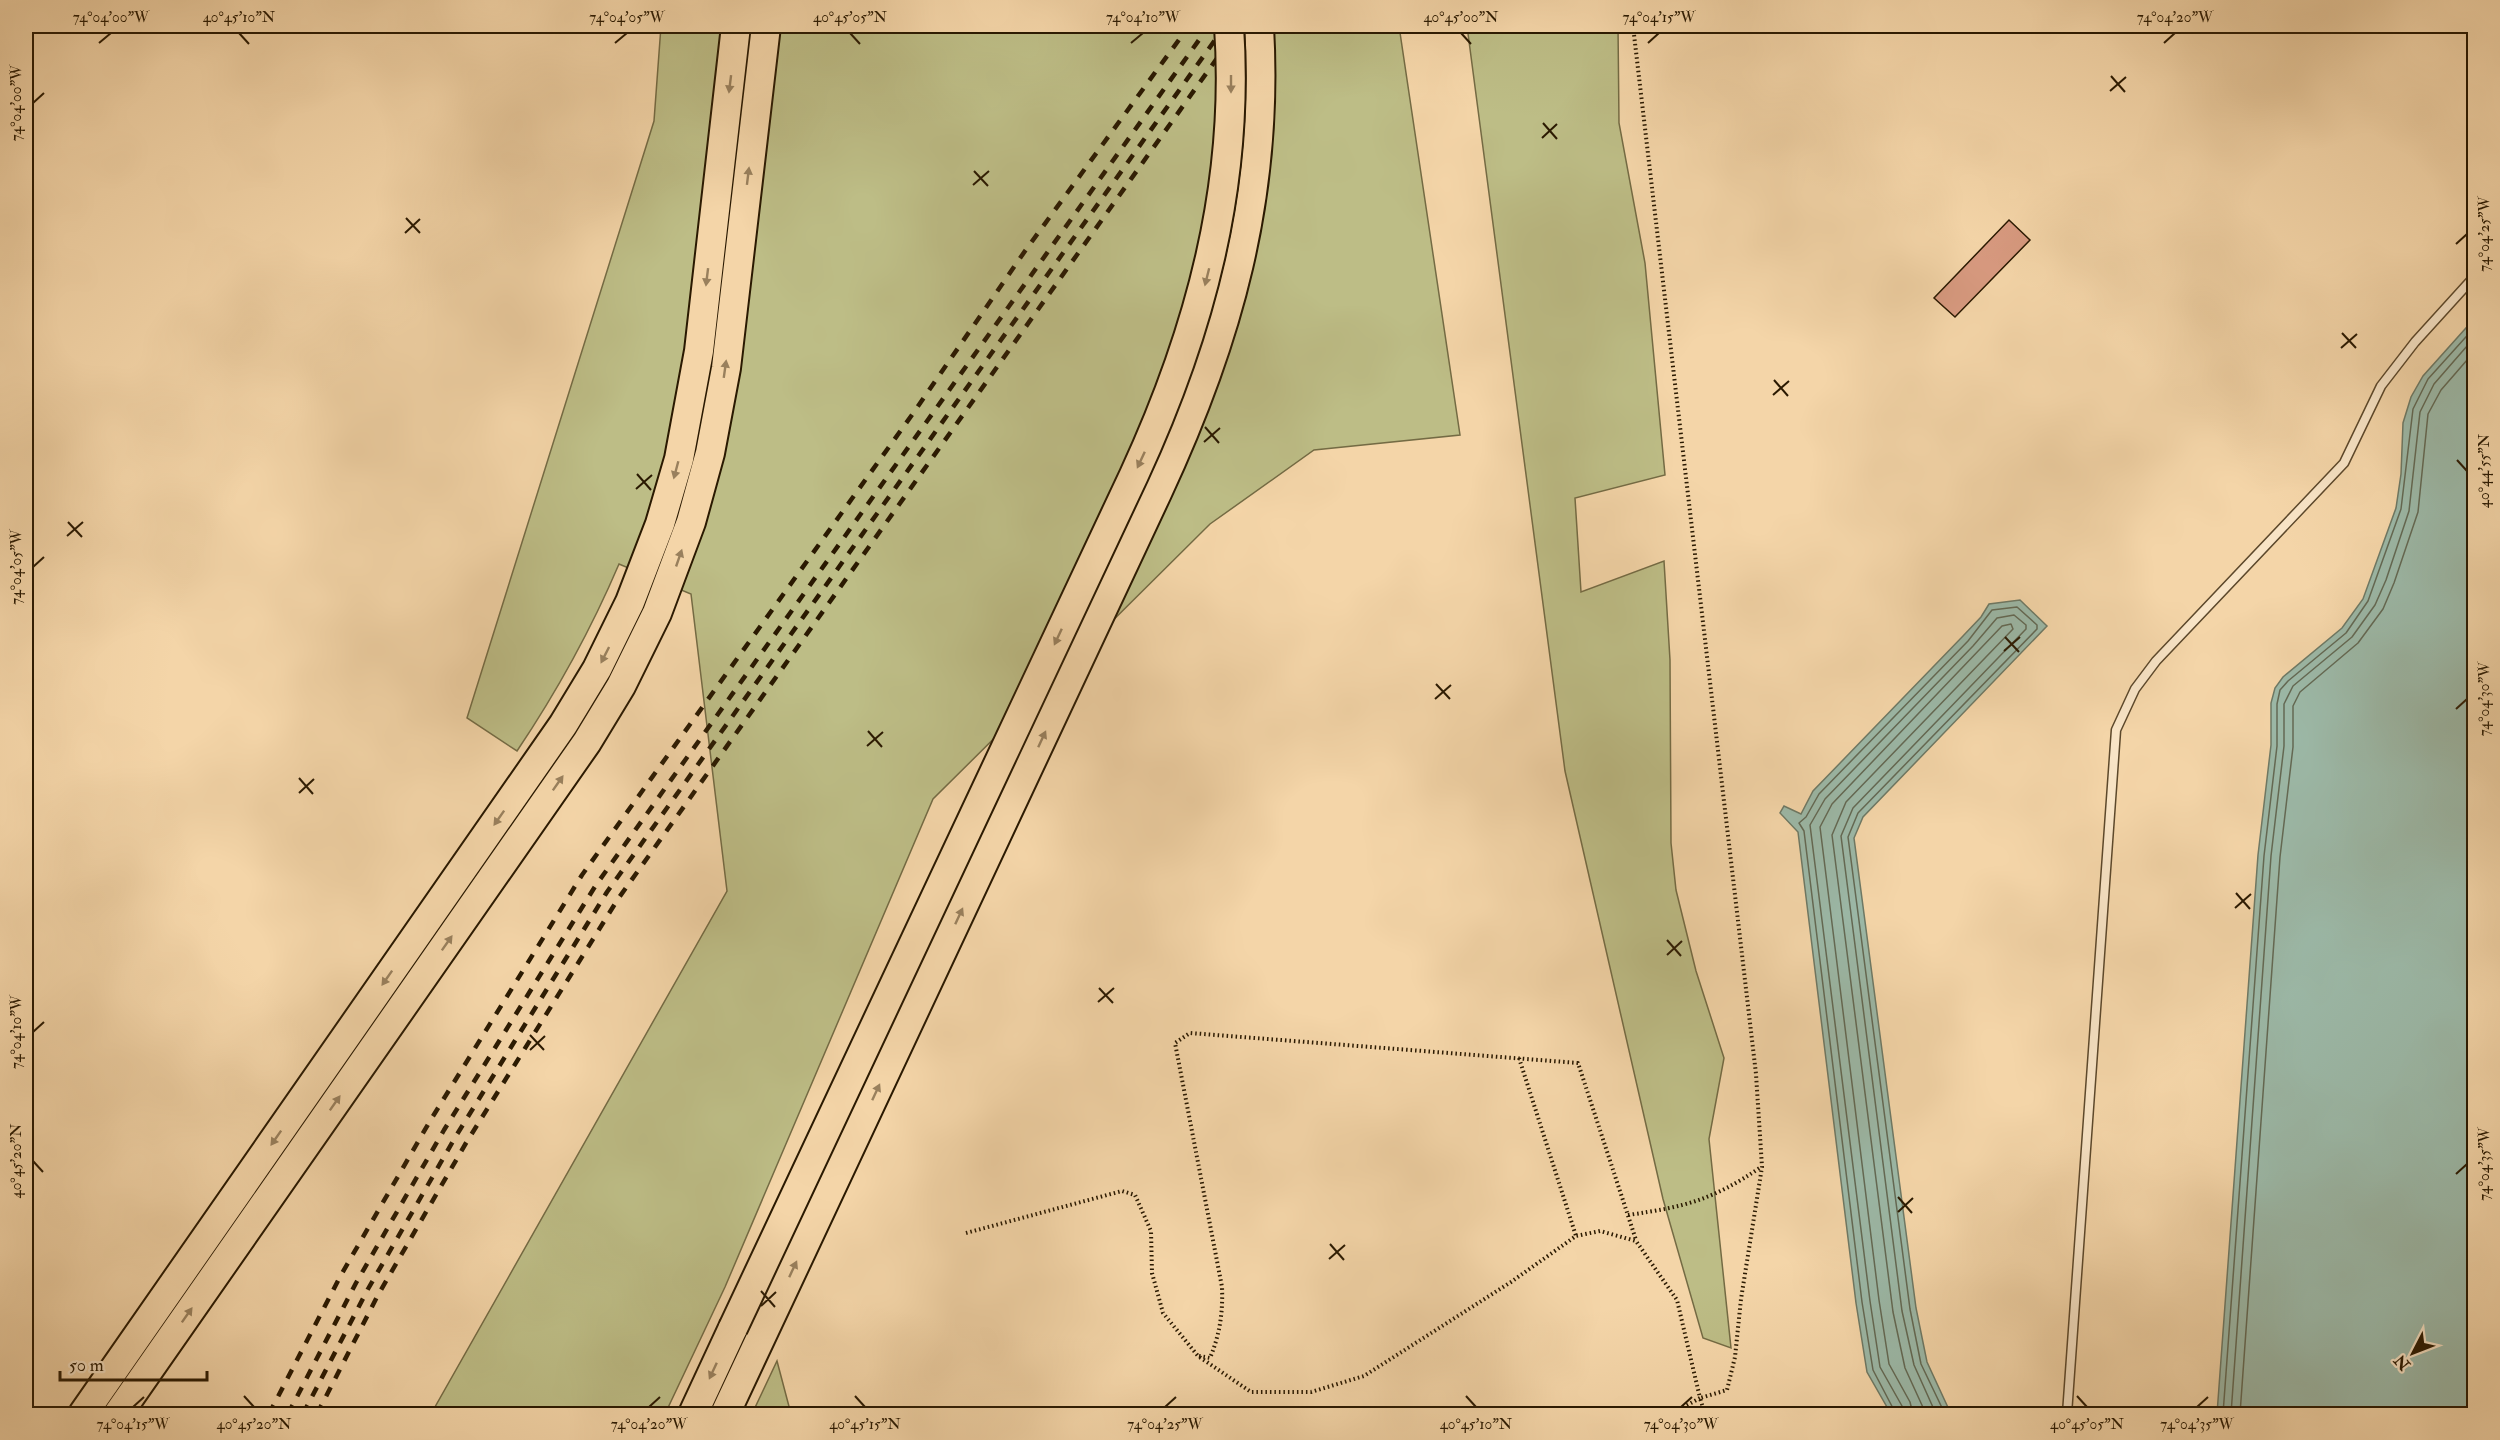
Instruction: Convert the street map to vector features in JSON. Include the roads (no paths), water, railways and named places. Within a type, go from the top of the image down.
[{"type":"highway","points":[[83,1414],[550,744],[597,669],[630,602],[667,503],[691,405],[736,26]]},
{"type":"highway","points":[[118,1414],[575,760],[610,705],[657,613],[691,522],[719,412],[766,26]]},
{"type":"highway","points":[[693,1414],[1134,475],[1179,371],[1205,287],[1222,200],[1231,99],[1229,26]]},
{"type":"highway","points":[[725,1414],[1162,483],[1202,392],[1229,307],[1249,220],[1259,130],[1259,26]]},
{"type":"lane","points":[[2067,1414],[2116,730],[2135,689],[2156,661],[2344,463],[2381,386],[2415,342],[2475,277]]},
{"type":"water","points":[[2474,319],[2474,1414],[2217,1414],[2258,855],[2271,745],[2271,703],[2275,688],[2283,677],[2342,628],[2363,599],[2396,508],[2401,474],[2403,423],[2411,397],[2423,376]]},
{"type":"water","points":[[2020,600],[2047,626],[1863,817],[1854,838],[1916,1308],[1927,1362],[1951,1414],[1891,1414],[1867,1372],[1856,1303],[1798,832],[1780,813],[1784,806],[1801,814],[1813,791],[1981,617],[1989,604]]},
{"type":"railway","points":[[269,1414],[341,1275],[430,1121],[582,875],[914,412],[1025,251],[1189,26]]},
{"type":"railway","points":[[288,1414],[356,1283],[444,1130],[596,885],[1209,26]]},
{"type":"railway","points":[[303,1414],[368,1289],[456,1136],[607,892],[1225,26]]},
{"type":"railway","points":[[317,1414],[378,1295],[466,1143],[618,899],[1240,26]]}]
